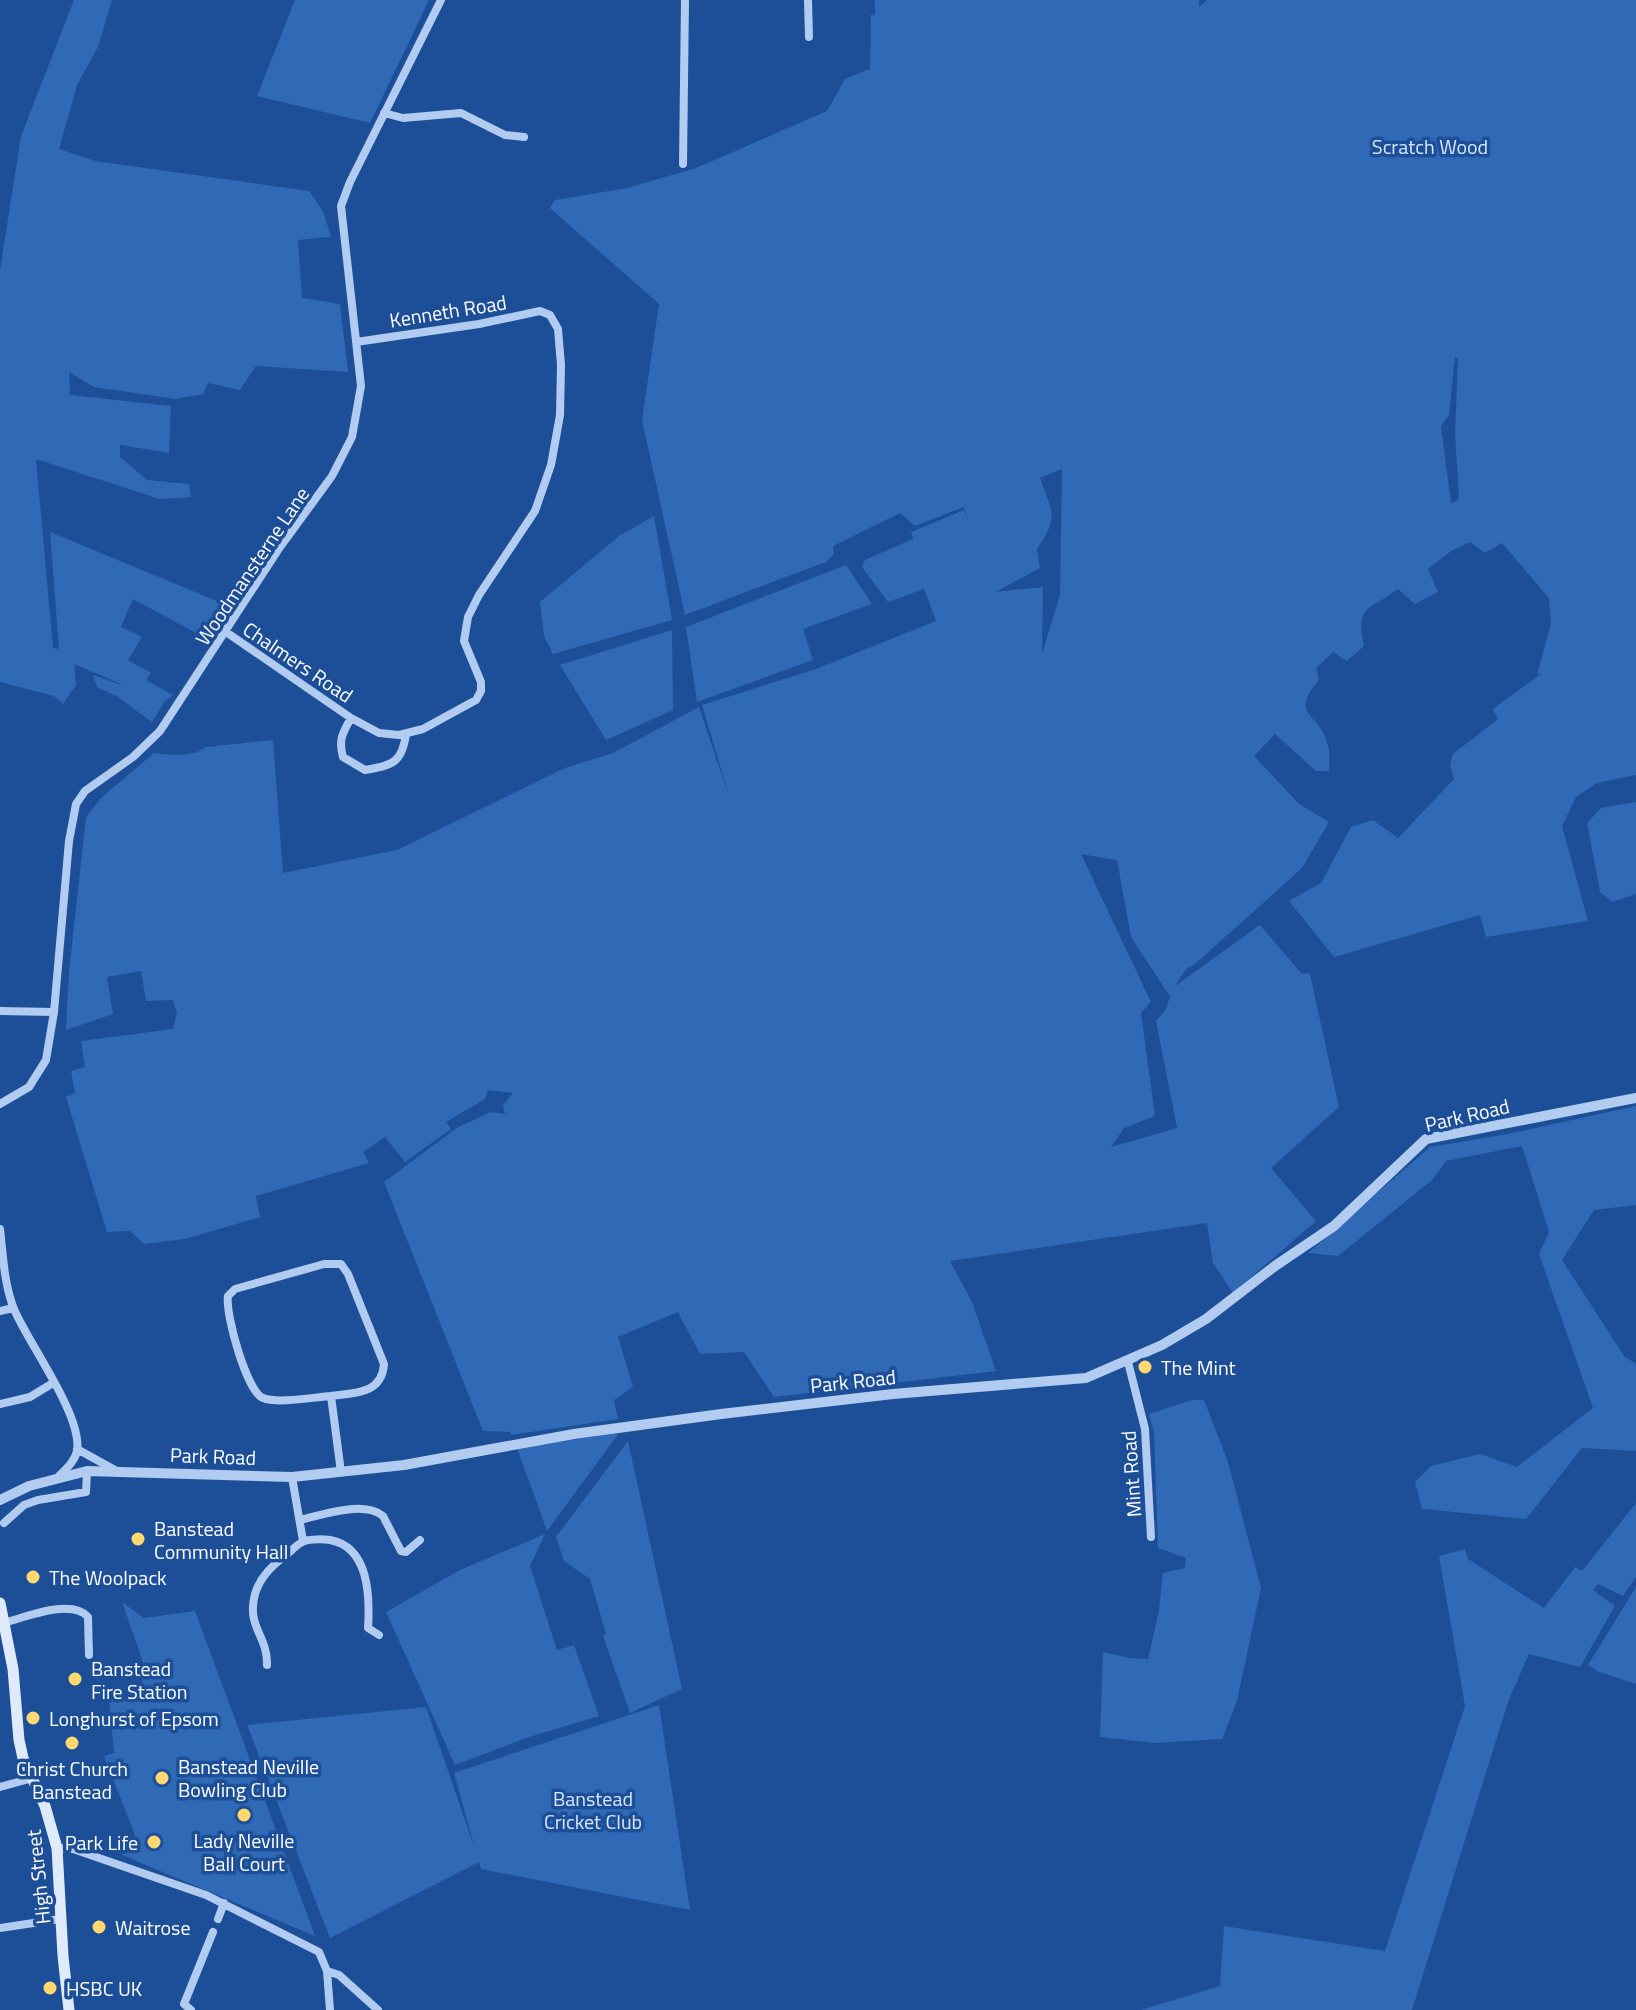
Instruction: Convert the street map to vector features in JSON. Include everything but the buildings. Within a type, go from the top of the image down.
[{"type":"main road","name":"High Street","points":[[0,1603],[13,1669],[23,1758],[45,1806],[57,1848],[69,2010]]},
{"type":"street","name":"Woodmansterne Lane","points":[[0,1104],[29,1087],[42,1070],[49,1046],[69,841],[76,804],[85,791],[133,757],[160,731],[345,454],[361,386],[341,206],[441,0]]},
{"type":"street","points":[[683,164],[685,0]]},
{"type":"street","points":[[808,0],[809,37]]},
{"type":"street","points":[[384,113],[403,118],[461,113],[505,135],[524,137]]},
{"type":"street","name":"Kenneth Road","points":[[356,342],[479,324],[540,311],[546,312],[558,329],[560,415],[551,465],[535,511],[479,595],[468,617],[464,641],[481,682],[481,691],[476,700],[442,720],[406,734]]},
{"type":"street","name":"Chalmers Road","points":[[226,632],[351,718],[379,733],[406,734],[406,747],[398,758],[387,765],[365,770],[343,757],[340,746],[340,738],[351,718]]},
{"type":"street","points":[[0,1011],[54,1012]]},
{"type":"street","name":"Park Road","points":[[0,1500],[17,1490],[59,1476],[87,1471],[292,1477],[404,1465],[574,1434],[706,1416],[893,1394],[1086,1378],[1128,1362],[1206,1319],[1334,1226],[1426,1139],[1636,1098]]},
{"type":"street","points":[[0,1229],[4,1269],[13,1308],[73,1424],[77,1449],[70,1464],[59,1476]]},
{"type":"street","points":[[324,1264],[341,1264],[379,1350],[383,1373],[370,1389],[331,1396],[267,1400],[254,1391],[228,1317],[228,1296],[235,1289],[324,1264]]},
{"type":"street","points":[[0,1311],[13,1308]]},
{"type":"street","name":"Mint Road","points":[[1128,1362],[1145,1429],[1151,1537]]},
{"type":"street","points":[[0,1404],[30,1397],[53,1383]]},
{"type":"street","points":[[331,1396],[341,1472]]},
{"type":"street","points":[[77,1449],[115,1470]]},
{"type":"street","points":[[4,1523],[24,1505],[86,1492],[87,1471]]},
{"type":"street","points":[[292,1477],[303,1541]]},
{"type":"street","points":[[17,1490],[24,1505]]},
{"type":"street","points":[[300,1520],[351,1510],[368,1510],[383,1516],[401,1551],[406,1552],[420,1540]]},
{"type":"street","points":[[267,1665],[268,1651],[253,1624],[255,1594],[269,1568],[303,1541],[341,1543],[357,1557],[363,1568],[370,1601],[368,1628],[379,1635]]},
{"type":"street","points":[[2,1618],[54,1609],[78,1610],[88,1617],[89,1655]]},
{"type":"street","points":[[0,1787],[33,1778]]},
{"type":"street","points":[[57,1848],[73,1849],[142,1871],[224,1903],[319,1952],[327,1971],[330,2010]]},
{"type":"street","points":[[218,1919],[224,1903]]},
{"type":"street","points":[[0,1928],[60,1919]]},
{"type":"street","points":[[191,2010],[184,2004],[213,1932]]},
{"type":"street","points":[[327,1971],[339,1975],[378,2010]]},
{"type":"green space","points":[[74,0],[112,0],[98,47],[77,85],[59,149],[95,161],[309,191],[323,211],[331,237],[298,240],[302,298],[340,304],[348,372],[256,366],[240,390],[208,383],[203,394],[176,399],[94,387],[69,372],[70,395],[171,406],[169,453],[120,445],[120,457],[147,480],[189,484],[191,497],[160,499],[36,459],[53,648],[59,649],[50,532],[234,608],[211,641],[133,599],[121,627],[142,637],[128,660],[151,673],[146,680],[173,695],[164,702],[152,722],[118,697],[97,687],[93,675],[128,687],[74,664],[76,685],[63,704],[54,696],[0,682],[0,270],[21,136]]},
{"type":"green space","points":[[295,0],[429,0],[370,123],[257,96]]},
{"type":"green space","name":"Scratch Wood","points":[[875,0],[1199,0],[1199,7],[1207,0],[1636,0],[1636,775],[1597,783],[1576,797],[1562,826],[1588,921],[1486,937],[1480,915],[1334,957],[1289,901],[1321,883],[1351,827],[1373,820],[1398,838],[1454,779],[1450,765],[1453,754],[1498,719],[1493,709],[1542,673],[1537,675],[1551,623],[1549,598],[1502,543],[1485,553],[1470,542],[1451,551],[1428,569],[1438,592],[1415,604],[1398,589],[1363,615],[1364,646],[1347,661],[1333,652],[1316,668],[1319,680],[1310,692],[1306,708],[1324,734],[1328,745],[1329,771],[1316,771],[1275,734],[1254,756],[1299,804],[1329,822],[1302,868],[1186,969],[1175,986],[1260,925],[1301,973],[1310,974],[1339,1107],[1271,1168],[1316,1221],[1233,1293],[1213,1263],[1207,1223],[950,1261],[972,1302],[996,1371],[774,1397],[744,1352],[700,1354],[678,1312],[618,1337],[633,1387],[614,1400],[618,1419],[511,1435],[510,1432],[483,1431],[384,1182],[458,1127],[491,1112],[505,1114],[503,1105],[513,1093],[488,1090],[485,1099],[446,1122],[451,1129],[405,1162],[385,1137],[363,1152],[369,1163],[256,1196],[260,1217],[185,1239],[144,1244],[130,1231],[107,1232],[66,1097],[75,1093],[71,1071],[85,1067],[81,1041],[173,1029],[177,1013],[173,1000],[146,1001],[141,971],[107,977],[113,1014],[66,1030],[69,972],[86,817],[102,797],[154,753],[188,754],[206,747],[273,740],[283,873],[397,850],[565,768],[613,753],[699,707],[729,796],[702,705],[816,669],[936,621],[924,589],[888,602],[862,567],[865,560],[913,539],[911,532],[964,510],[968,522],[964,507],[915,526],[900,513],[833,546],[834,554],[826,562],[685,615],[642,420],[659,304],[550,208],[555,200],[627,188],[696,168],[827,111],[845,79],[870,69],[871,15],[875,14]],"holes":[[[1455,357],[1458,359],[1455,434],[1459,500],[1451,503],[1441,426],[1449,415]],[[1062,469],[1060,595],[1042,654],[1043,587],[995,592],[1040,568],[1037,549],[1049,529],[1052,515],[1040,478]],[[1081,854],[1117,860],[1131,937],[1171,994],[1165,1011],[1156,1021],[1177,1128],[1111,1147],[1124,1128],[1155,1116],[1141,1013],[1151,1002]]]},
{"type":"green space","points":[[654,516],[672,620],[553,654],[544,636],[540,602],[619,536]]},
{"type":"green space","points":[[846,565],[872,604],[803,629],[813,660],[697,702],[686,627]]},
{"type":"green space","points":[[672,630],[673,710],[606,740],[560,665]]},
{"type":"green space","points":[[1636,802],[1636,894],[1612,902],[1600,892],[1587,823],[1601,808]]},
{"type":"green space","points":[[1636,1106],[1636,1205],[1594,1210],[1562,1260],[1624,1356],[1636,1364],[1636,1451],[1582,1448],[1526,1519],[1422,1509],[1415,1482],[1431,1466],[1480,1454],[1517,1467],[1593,1408],[1539,1254],[1549,1232],[1522,1146],[1446,1161],[1432,1180],[1338,1256],[1308,1253],[1430,1147],[1508,1134]]},
{"type":"green space","points":[[1192,1400],[1204,1400],[1228,1462],[1261,1588],[1237,1701],[1222,1739],[1156,1743],[1100,1737],[1103,1652],[1148,1659],[1159,1610],[1163,1573],[1185,1568],[1186,1558],[1158,1548],[1154,1432],[1149,1414]]},
{"type":"green space","points":[[619,1433],[547,1531],[517,1448]]},
{"type":"green space","points":[[628,1441],[682,1689],[630,1713],[603,1636],[606,1634],[590,1579],[564,1561],[556,1537]]},
{"type":"green space","points":[[1636,1503],[1636,1577],[1623,1596],[1598,1584],[1593,1590],[1615,1606],[1580,1667],[1529,1654],[1508,1702],[1412,2010],[1141,2010],[1220,1986],[1224,1926],[1385,1951],[1465,1706],[1439,1556],[1465,1549],[1468,1559],[1544,1608],[1575,1567],[1582,1571]]},
{"type":"green space","points":[[545,1534],[530,1566],[557,1650],[574,1645],[599,1716],[529,1737],[455,1765],[386,1612],[460,1570]]},
{"type":"green space","points":[[1636,1587],[1636,1684],[1599,1672],[1588,1665]]},
{"type":"green space","points":[[122,1602],[144,1618],[195,1611],[315,1936],[122,1855],[135,1835],[104,1756],[114,1753],[109,1698],[142,1696],[143,1662]]},
{"type":"green space","name":"Banstead Cricket Club","points":[[659,1705],[690,1910],[481,1869],[479,1862],[330,1938],[247,1725],[426,1707],[475,1849],[454,1773]]},
{"type":"place","name":"The Mint","points":[[1145,1367]]},
{"type":"place","name":"Banstead Community Hall","points":[[138,1539]]},
{"type":"place","name":"The Woolpack","points":[[33,1577]]},
{"type":"place","name":"Banstead Fire Station","points":[[75,1679]]},
{"type":"place","name":"Longhurst of Epsom","points":[[33,1718]]},
{"type":"place","name":"Christ Church Banstead","points":[[72,1743]]},
{"type":"place","name":"Banstead Neville Bowling Club","points":[[162,1778]]},
{"type":"place","name":"Lady Neville Ball Court","points":[[244,1815]]},
{"type":"place","name":"Park Life","points":[[154,1842]]},
{"type":"place","name":"Waitrose","points":[[99,1927]]},
{"type":"place","name":"HSBC UK","points":[[50,1988]]}]
